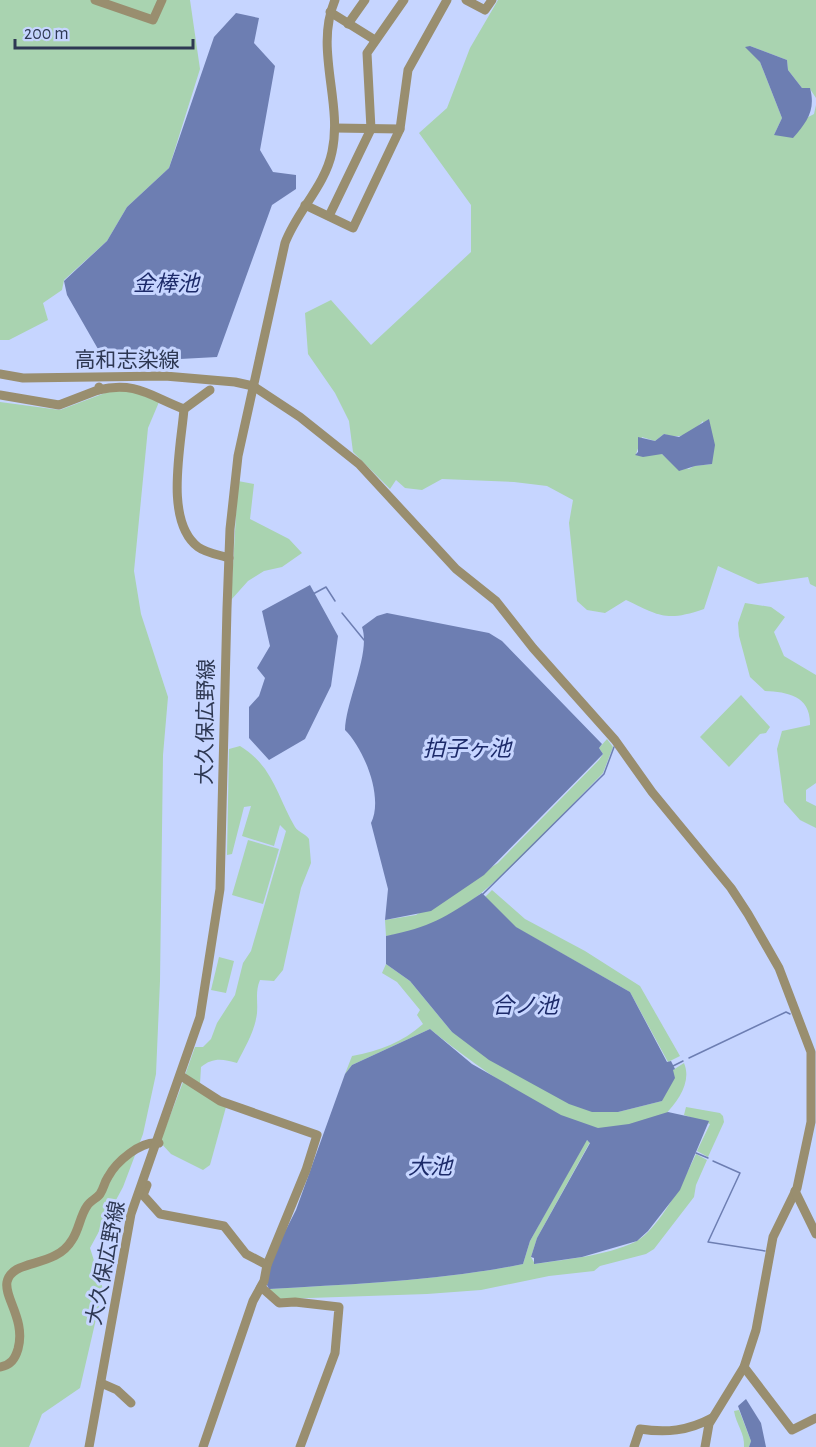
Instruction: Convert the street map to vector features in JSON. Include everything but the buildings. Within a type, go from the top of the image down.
[{"type":"street","points":[[95,0],[153,20],[162,0]]},
{"type":"street","name":"大久保広野線","points":[[89,1447],[131,1214],[182,1077],[200,1017],[220,889],[229,558],[238,456],[285,243],[292,225],[321,179],[332,153],[334,128],[328,41],[330,12],[335,0]]},
{"type":"street","points":[[348,24],[365,0]]},
{"type":"street","points":[[329,216],[371,129],[367,53],[404,0]]},
{"type":"street","points":[[305,205],[353,228],[400,129],[408,69],[447,0]]},
{"type":"street","points":[[466,0],[485,10],[492,0]]},
{"type":"street","points":[[330,12],[375,40]]},
{"type":"street","points":[[334,128],[400,129]]},
{"type":"street","name":"高和志染線","points":[[0,374],[23,378],[181,377],[253,386]]},
{"type":"street","points":[[98,390],[101,378]]},
{"type":"street","points":[[253,386],[300,417],[349,457],[456,569],[496,601],[532,648],[615,740],[659,801],[731,888],[779,968],[811,1052],[811,1122],[795,1191],[773,1237],[756,1330],[744,1367],[712,1418],[705,1447]]},
{"type":"street","points":[[0,395],[59,405],[98,390],[135,387],[184,409]]},
{"type":"street","points":[[210,390],[184,409],[177,510],[192,541],[200,549],[229,558]]},
{"type":"street","points":[[182,1077],[220,1101],[317,1135],[306,1170],[267,1265],[261,1287],[253,1301],[203,1447]]},
{"type":"street","points":[[0,1367],[7,1365],[16,1357],[20,1342],[17,1315],[7,1286],[11,1274],[19,1266],[38,1264],[63,1252],[76,1234],[87,1206],[98,1197],[112,1170],[139,1148],[157,1141],[162,1145],[143,1195],[160,1214],[224,1226],[246,1254],[267,1265]]},
{"type":"street","points":[[795,1191],[816,1234]]},
{"type":"street","points":[[261,1287],[279,1303],[305,1302],[339,1307],[335,1353],[300,1447]]},
{"type":"street","points":[[744,1367],[792,1430],[816,1418]]},
{"type":"street","points":[[101,1383],[117,1390],[131,1403]]},
{"type":"street","points":[[634,1447],[636,1432],[640,1429],[663,1432],[683,1430],[712,1418]]},
{"type":"green space","points":[[0,0],[190,0],[200,69],[169,168],[127,207],[107,241],[64,280],[62,290],[43,303],[48,320],[9,340],[0,340]]},
{"type":"green space","points":[[498,0],[816,0],[816,98],[810,89],[802,88],[788,70],[787,60],[750,46],[760,62],[782,118],[774,135],[814,114],[816,105],[816,587],[810,584],[808,577],[758,584],[718,566],[704,609],[672,616],[647,610],[626,600],[605,613],[587,610],[577,601],[569,523],[573,500],[547,486],[514,482],[442,479],[422,490],[405,488],[396,480],[390,489],[353,452],[349,421],[335,393],[308,354],[305,313],[331,300],[371,345],[471,252],[471,205],[419,133],[447,108],[470,48]],"holes":[[[703,421],[712,464],[694,466],[689,469],[674,465],[662,454],[636,454],[642,437],[655,441],[664,434],[685,435]]]},
{"type":"green space","points":[[113,390],[131,391],[159,402],[148,428],[134,571],[141,614],[168,697],[163,755],[160,981],[156,1074],[143,1134],[123,1187],[90,1248],[103,1289],[80,1388],[42,1414],[29,1447],[0,1447],[0,402],[60,410]]},
{"type":"green space","points":[[238,481],[254,484],[250,519],[289,539],[302,553],[282,567],[264,571],[248,581],[231,600]]},
{"type":"green space","points":[[745,603],[771,607],[785,617],[774,632],[784,656],[816,675],[816,783],[806,790],[806,801],[816,806],[816,828],[800,820],[784,802],[777,749],[782,731],[810,725],[807,708],[796,697],[765,691],[750,677],[739,636],[738,623]]},
{"type":"green space","points":[[741,695],[770,727],[766,733],[760,734],[729,767],[700,737]]},
{"type":"green space","points":[[607,739],[613,747],[603,773],[502,875],[480,894],[435,923],[417,930],[386,936],[385,920],[416,915],[498,863],[599,760],[603,754],[599,748]]},
{"type":"green space","points":[[240,746],[251,754],[267,772],[295,827],[309,839],[311,863],[301,888],[283,970],[274,981],[260,980],[258,984],[256,1020],[237,1063],[218,1060],[201,1067],[200,1084],[185,1075],[195,1047],[203,1047],[211,1039],[217,1023],[235,995],[243,963],[251,951],[286,831],[280,825],[274,846],[242,836],[251,806],[244,807],[232,854],[227,855],[229,749]]},
{"type":"green space","points":[[248,840],[279,849],[263,904],[232,895]]},
{"type":"green space","points":[[492,890],[525,919],[585,951],[640,986],[680,1056],[668,1062],[630,992],[515,927],[485,897]]},
{"type":"green space","points":[[219,957],[234,961],[226,993],[211,990]]},
{"type":"green space","points":[[386,964],[410,981],[452,1032],[618,1112],[662,1101],[673,1070],[684,1063],[685,1084],[675,1104],[665,1115],[622,1126],[597,1128],[556,1114],[533,1101],[487,1072],[430,1029],[352,1065],[345,1074],[352,1056],[390,1045],[423,1024],[417,1015],[420,1010],[397,982],[382,973]]},
{"type":"green space","points":[[183,1082],[226,1107],[210,1165],[203,1170],[171,1154],[160,1142]]},
{"type":"green space","points":[[686,1107],[720,1113],[723,1116],[724,1122],[708,1157],[697,1151],[710,1124],[684,1115]]},
{"type":"green space","points":[[586,1140],[590,1142],[537,1238],[531,1257],[535,1264],[599,1254],[635,1242],[653,1227],[662,1215],[696,1154],[707,1160],[696,1185],[694,1197],[654,1249],[646,1254],[600,1266],[594,1271],[549,1276],[481,1290],[280,1299],[269,1289],[428,1278],[523,1264],[530,1241]]},
{"type":"green space","points":[[739,1410],[751,1441],[749,1447],[744,1447],[743,1437],[735,1416],[734,1411]]},
{"type":"water","name":"金棒池","points":[[236,13],[259,18],[254,43],[275,66],[260,150],[273,172],[296,175],[296,189],[272,205],[217,357],[106,363],[67,295],[64,281],[107,241],[127,207],[169,168],[214,37]]},
{"type":"water","points":[[750,46],[787,60],[788,70],[802,88],[810,88],[812,103],[809,115],[793,138],[774,135],[782,118],[760,62],[745,47]]},
{"type":"water","points":[[709,419],[715,445],[712,464],[679,471],[662,454],[643,457],[635,455],[638,452],[638,437],[655,441],[664,434],[679,437]]},
{"type":"water","points":[[310,585],[338,636],[331,686],[305,739],[269,760],[249,738],[249,707],[259,696],[265,678],[257,668],[270,646],[262,611]]},
{"type":"water","name":"拍子ヶ池","points":[[387,613],[489,633],[502,641],[602,744],[599,748],[603,754],[484,875],[431,911],[385,920],[388,889],[371,823],[375,800],[373,787],[365,761],[345,730],[349,705],[361,663],[364,638],[362,627],[377,616]]},
{"type":"water","name":"合ノ池","points":[[482,893],[516,927],[630,992],[667,1062],[671,1061],[675,1069],[673,1070],[675,1078],[662,1101],[618,1112],[592,1112],[569,1104],[489,1060],[452,1032],[410,981],[386,964],[386,936],[415,929],[437,920]]},
{"type":"water","name":"大池","points":[[430,1029],[472,1064],[561,1115],[598,1128],[629,1124],[668,1112],[709,1121],[680,1190],[648,1231],[637,1241],[582,1257],[534,1264],[534,1258],[531,1257],[537,1238],[590,1143],[587,1140],[530,1241],[523,1264],[428,1278],[269,1289],[267,1285],[272,1257],[296,1210],[345,1074],[352,1065]]},
{"type":"water","points":[[746,1399],[761,1423],[766,1447],[749,1447],[751,1441],[738,1406]]},
{"type":"waterway","points":[[313,594],[326,587],[335,601]]},
{"type":"waterway","points":[[342,613],[364,640]]},
{"type":"waterway","points":[[483,894],[604,774],[614,747]]},
{"type":"waterway","points":[[689,1058],[786,1012],[790,1014]]},
{"type":"waterway","points":[[673,1066],[683,1061]]},
{"type":"waterway","points":[[696,1153],[708,1158]]},
{"type":"waterway","points":[[713,1161],[740,1173],[708,1242],[765,1251]]}]
